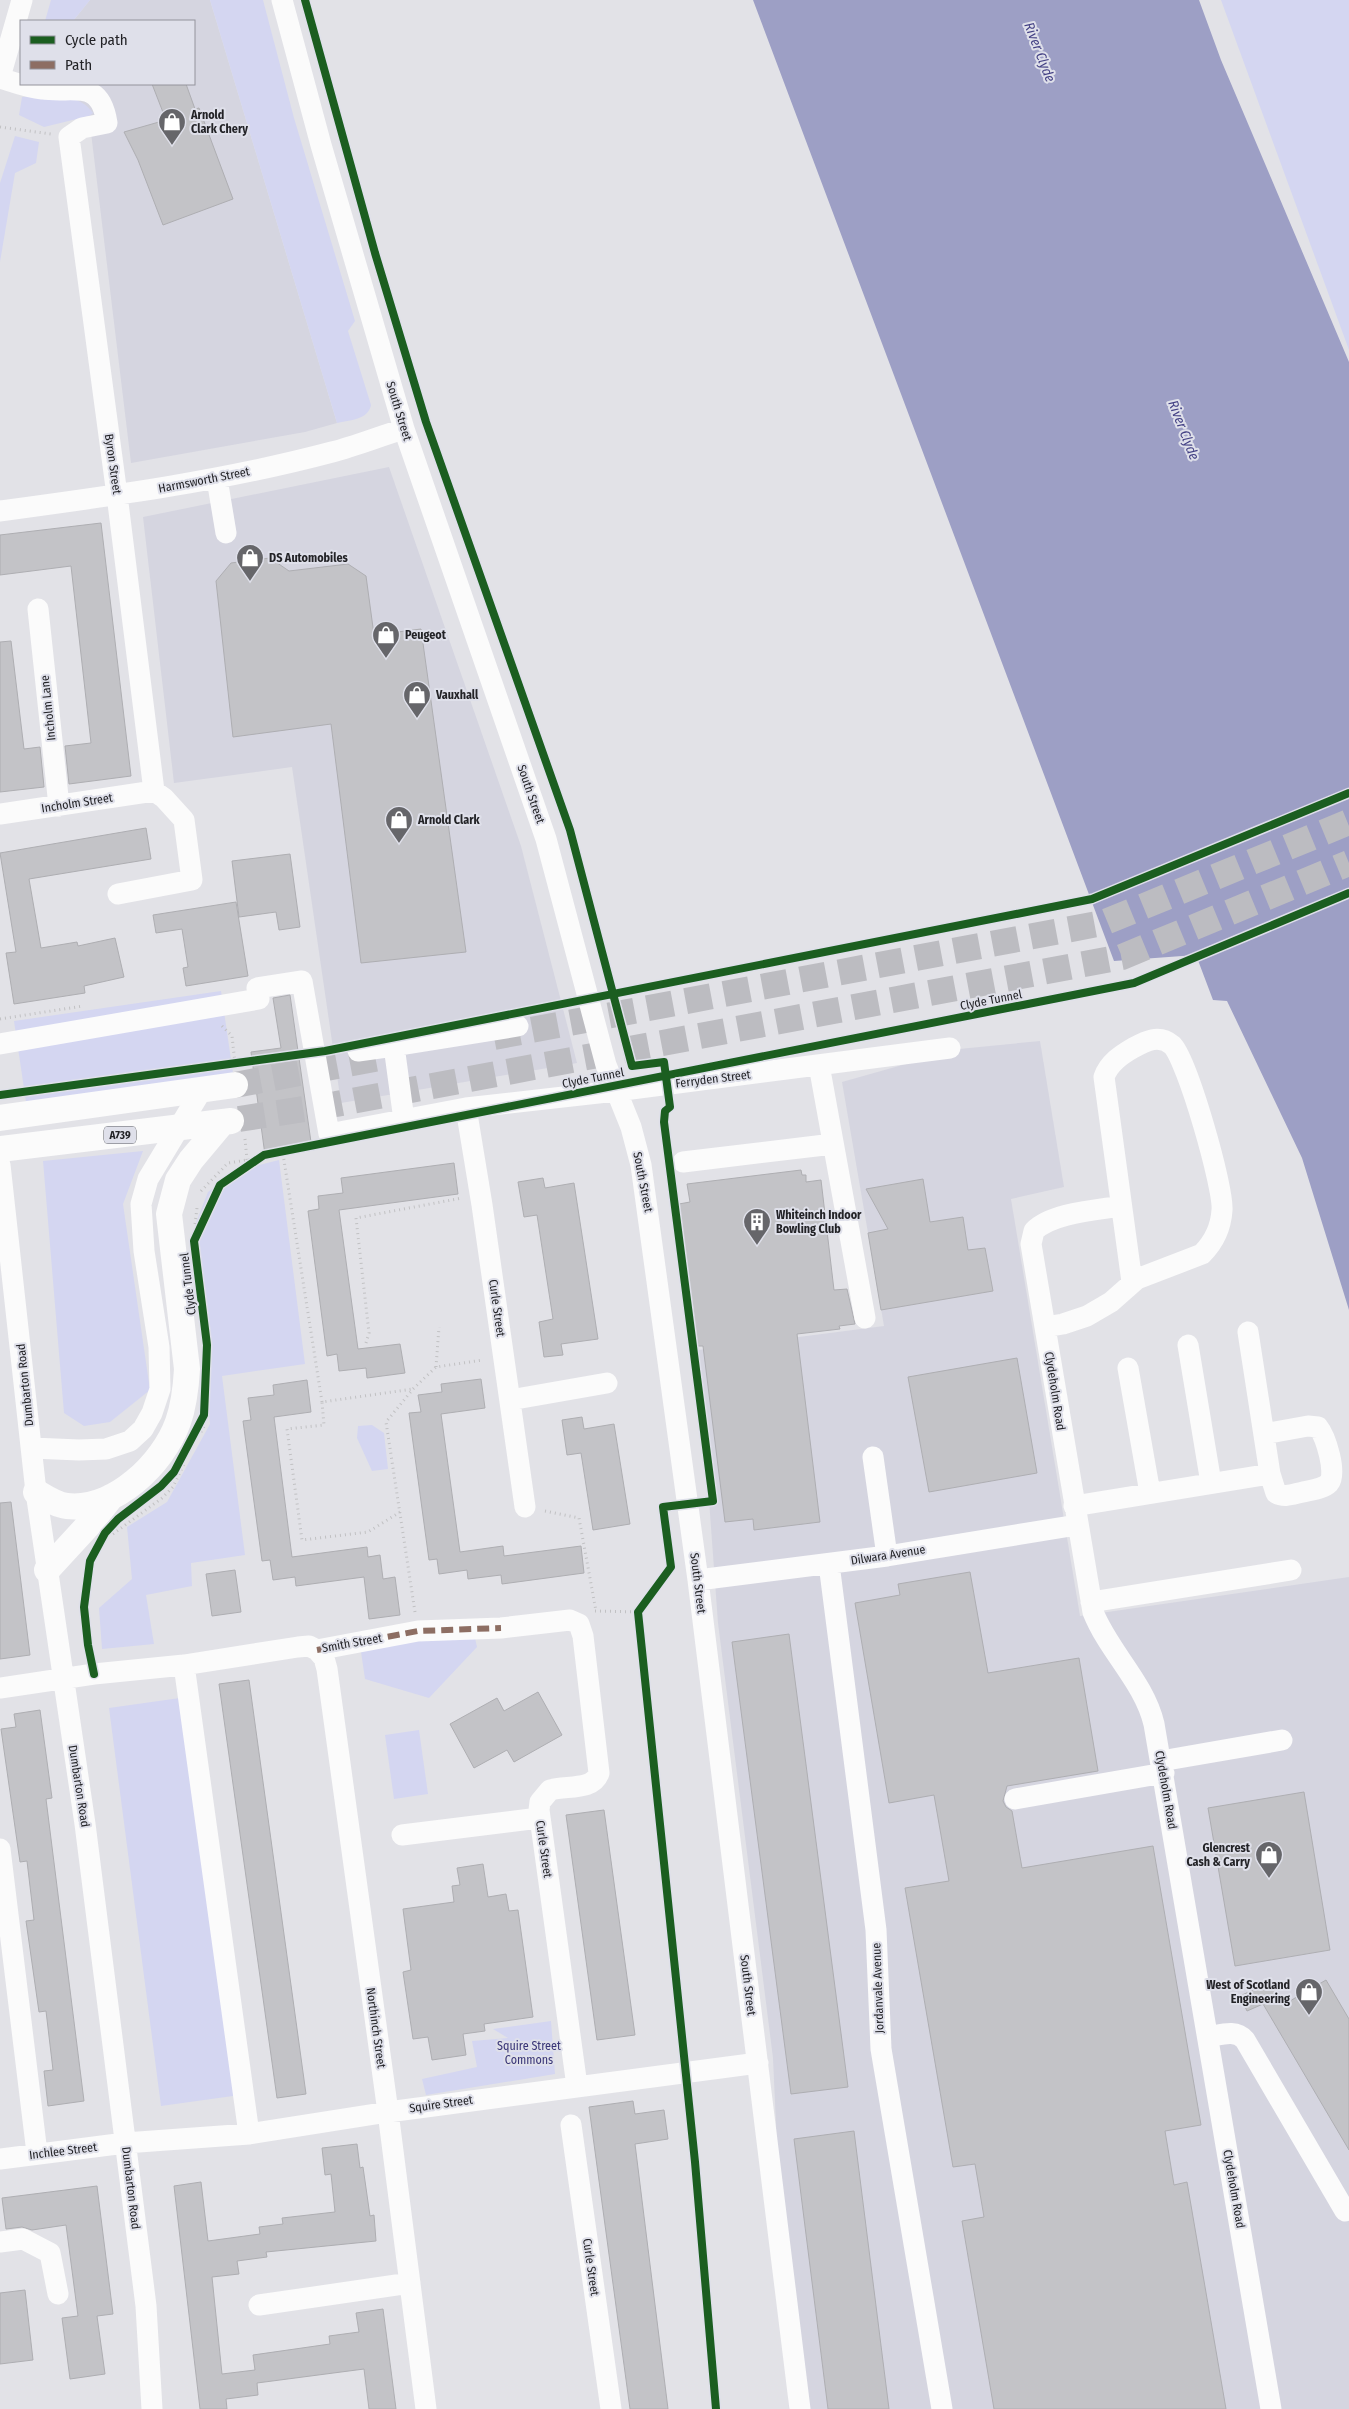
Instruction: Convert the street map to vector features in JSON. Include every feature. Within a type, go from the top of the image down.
[{"type":"main road","points":[[0,1118],[201,1091],[232,1074]]},
{"type":"main road","name":"A739","points":[[0,1162],[180,1128],[231,1121],[191,1160],[178,1180],[169,1214],[187,1369],[186,1389],[178,1423],[169,1441],[115,1508]]},
{"type":"main road","points":[[36,1492],[58,1504],[66,1506],[83,1505],[115,1508]]},
{"type":"main road","points":[[46,1570],[115,1508]]},
{"type":"street","points":[[20,84],[0,78],[22,0]]},
{"type":"street","name":"South Street","points":[[282,0],[321,145],[404,429],[546,839],[603,1056],[631,1127],[641,1165],[648,1203],[698,1580],[800,2409]]},
{"type":"street","points":[[24,85],[42,90],[81,89],[98,97],[105,110],[107,123],[82,128],[69,137]]},
{"type":"street","name":"Byron Street","points":[[69,137],[154,791]]},
{"type":"street","name":"Harmsworth Street","points":[[0,511],[216,479],[333,452],[404,429]]},
{"type":"street","points":[[216,479],[226,533]]},
{"type":"street","name":"Incholm Lane","points":[[38,609],[59,806]]},
{"type":"street","points":[[118,894],[192,880],[184,820],[164,798],[154,791]]},
{"type":"street","name":"Incholm Street","points":[[0,814],[154,791]]},
{"type":"street","points":[[0,1044],[259,999],[258,988],[302,980],[326,1138]]},
{"type":"street","points":[[358,1051],[518,1026]]},
{"type":"street","points":[[1045,1327],[1063,1324],[1087,1316],[1111,1302],[1132,1282],[1202,1254],[1210,1246],[1221,1219],[1221,1197],[1196,1104],[1176,1051],[1172,1045],[1162,1040],[1152,1039],[1127,1052],[1107,1068],[1104,1077],[1132,1282]]},
{"type":"street","points":[[394,1046],[404,1120]]},
{"type":"street","name":"Ferryden Street","points":[[326,1138],[466,1108],[616,1091],[950,1048]]},
{"type":"street","points":[[819,1065],[865,1318]]},
{"type":"street","points":[[32,1448],[106,1449],[130,1441],[143,1429],[152,1413],[160,1390],[159,1347],[144,1251],[141,1204],[148,1179],[201,1091]]},
{"type":"street","name":"Curle Street","points":[[466,1108],[481,1195],[524,1508]]},
{"type":"street","points":[[683,1162],[833,1144]]},
{"type":"street","name":"Dumbarton Road","points":[[0,1162],[9,1316],[32,1448],[46,1570],[85,1824],[146,2306],[152,2409]]},
{"type":"street","name":"Clydeholm Road","points":[[1121,1206],[1076,1214],[1047,1222],[1034,1231],[1031,1244],[1090,1602],[1102,1632],[1148,1704],[1154,1724],[1271,2409]]},
{"type":"street","points":[[1248,1332],[1270,1474],[1276,1493],[1288,1496],[1325,1486],[1330,1482],[1332,1468],[1324,1437],[1318,1427],[1308,1426],[1264,1434]]},
{"type":"street","points":[[1188,1345],[1211,1483]]},
{"type":"street","points":[[1128,1368],[1150,1493]]},
{"type":"street","points":[[510,1400],[607,1383]]},
{"type":"street","points":[[873,1457],[887,1556]]},
{"type":"street","name":"Dilwara Avenue","points":[[698,1580],[887,1556],[1076,1515],[1150,1493],[1270,1474]]},
{"type":"street","name":"Jordanvale Avenue","points":[[829,1564],[876,1930],[881,2049],[942,2409]]},
{"type":"street","points":[[1090,1602],[1291,1570]]},
{"type":"street","name":"Smith Street","points":[[0,1688],[62,1678],[184,1665],[298,1647],[308,1646],[317,1650],[418,1631],[501,1628],[570,1620],[579,1624]]},
{"type":"street","name":"Curle Street","points":[[577,2086],[539,1818],[540,1802],[550,1790],[589,1784],[597,1779],[599,1773],[583,1636],[579,1624]]},
{"type":"street","name":"Northinch Street","points":[[317,1650],[324,1658],[327,1668],[388,2112],[426,2409]]},
{"type":"street","points":[[184,1665],[249,2134]]},
{"type":"street","points":[[1015,1799],[1282,1740]]},
{"type":"street","points":[[402,1835],[539,1818]]},
{"type":"street","points":[[0,1849],[37,2153]]},
{"type":"street","points":[[1208,2037],[1233,2033],[1242,2036],[1345,2211]]},
{"type":"street","name":"Squire Street","points":[[125,2143],[249,2134],[388,2112],[577,2086],[758,2064]]},
{"type":"street","name":"Curle Street","points":[[571,2125],[611,2409]]},
{"type":"street","name":"Inchlee Street","points":[[0,2159],[125,2143]]},
{"type":"street","points":[[0,2242],[24,2239],[50,2253],[58,2294]]},
{"type":"street","points":[[259,2305],[410,2283]]},
{"type":"path","points":[[0,127],[69,137]]},
{"type":"path","points":[[232,1074],[248,1061]]},
{"type":"path","points":[[242,1170],[264,1154],[326,1138]]},
{"type":"path","points":[[284,1154],[324,1425],[287,1430],[302,1540],[368,1532],[400,1512]]},
{"type":"path","points":[[366,1343],[369,1333],[356,1218],[481,1195]]},
{"type":"path","points":[[198,1233],[205,1217]]},
{"type":"path","points":[[436,1367],[439,1327]]},
{"type":"path","points":[[418,1631],[386,1422],[413,1389],[436,1367],[504,1357]]},
{"type":"path","points":[[322,1402],[413,1389]]},
{"type":"path","points":[[191,1440],[204,1415],[204,1405]]},
{"type":"path","points":[[168,1479],[182,1456]]},
{"type":"path","points":[[105,1533],[115,1508]]},
{"type":"path","points":[[524,1508],[579,1518],[596,1610]]},
{"type":"path","points":[[639,1621],[638,1612],[644,1604]]},
{"type":"path","points":[[579,1624],[596,1610],[638,1612]]},
{"type":"shaded area","points":[[90,0],[210,0],[337,423],[305,432],[131,463],[89,116],[38,85],[195,85],[195,20],[74,20]]},
{"type":"shaded area","points":[[389,467],[521,846],[577,1063],[341,1103],[292,767],[174,783],[143,517]]},
{"type":"shaded area","points":[[1040,1041],[1064,1187],[1011,1199],[1080,1616],[1349,1577],[1349,2409],[789,2409],[773,2058],[718,1623],[698,1350],[884,1326],[842,1082],[959,1049]]},
{"type":"green space","points":[[51,0],[90,0],[74,20],[45,20]]},
{"type":"green space","points":[[210,0],[263,0],[294,118],[355,321],[348,331],[371,405],[366,414],[358,418],[337,423]]},
{"type":"green space","points":[[1221,0],[1349,0],[1349,350]]},
{"type":"green space","points":[[22,97],[74,99],[81,102],[93,113],[89,116],[44,127],[19,115]]},
{"type":"green space","points":[[15,136],[39,142],[36,163],[15,173],[0,262],[0,183]]},
{"type":"green space","points":[[221,991],[233,1073],[26,1102],[14,1021]]},
{"type":"green space","points":[[143,1151],[123,1204],[150,1390],[110,1422],[84,1426],[64,1413],[43,1161]]},
{"type":"green space","points":[[279,1160],[305,1364],[222,1376],[245,1555],[191,1563],[192,1586],[146,1595],[154,1644],[102,1649],[99,1608],[132,1579],[127,1527],[167,1502],[210,1424],[195,1225],[208,1192],[235,1171]]},
{"type":"green space","points":[[372,1425],[384,1433],[388,1469],[372,1471],[357,1438],[358,1426]]},
{"type":"green space","points":[[473,1629],[477,1647],[429,1698],[365,1679],[360,1645]]},
{"type":"green space","points":[[187,1697],[240,2095],[161,2106],[109,1708]]},
{"type":"green space","points":[[419,1730],[428,1794],[394,1799],[385,1735]]},
{"type":"green space","name":"Squire Street Commons","points":[[551,2021],[555,2074],[426,2095],[422,2079],[477,2067],[472,2041],[508,2038],[493,2029]]},
{"type":"water","name":"River Clyde","points":[[753,0],[1199,0],[1221,60],[1349,362],[1349,1310],[1302,1158],[1227,1001],[1213,1000],[1196,955],[1114,961]]},
{"type":"building","name":"Arnold Clark Chery","points":[[152,85],[186,85],[195,109],[199,108],[233,199],[163,225],[138,160],[124,132],[166,120]]},
{"type":"building","points":[[101,523],[131,776],[69,784],[65,746],[91,743],[71,566],[0,575],[0,535]]},
{"type":"building","name":"Arnold Clark","points":[[270,558],[289,571],[348,564],[366,576],[374,635],[421,629],[466,952],[361,963],[331,724],[233,737],[216,581],[231,563]]},
{"type":"building","points":[[11,641],[24,749],[40,747],[44,787],[0,792],[0,642]]},
{"type":"building","points":[[146,828],[151,859],[29,879],[41,948],[77,942],[78,946],[115,938],[124,977],[84,986],[85,993],[14,1004],[6,953],[16,952],[0,853]]},
{"type":"building","points":[[290,854],[300,927],[279,930],[276,912],[239,917],[232,861]]},
{"type":"building","points":[[236,902],[248,976],[186,986],[183,968],[188,967],[182,929],[156,933],[153,915]]},
{"type":"building","points":[[290,995],[312,1149],[265,1155],[251,1052],[281,1048],[273,998]]},
{"type":"building","points":[[454,1163],[458,1194],[339,1210],[358,1349],[400,1344],[405,1373],[367,1378],[366,1368],[339,1371],[337,1354],[327,1356],[308,1211],[319,1209],[318,1196],[343,1193],[341,1178]]},
{"type":"building","points":[[801,1170],[802,1175],[806,1175],[806,1182],[821,1180],[834,1290],[847,1289],[855,1324],[839,1326],[840,1329],[797,1334],[820,1522],[754,1530],[753,1519],[725,1522],[703,1346],[697,1346],[679,1204],[690,1202],[687,1184]]},
{"type":"building","points":[[543,1178],[545,1188],[574,1183],[598,1339],[561,1344],[563,1355],[544,1357],[539,1322],[553,1319],[537,1215],[524,1217],[518,1182]]},
{"type":"building","points":[[923,1179],[930,1222],[963,1217],[968,1250],[985,1248],[993,1291],[881,1310],[868,1233],[888,1229],[866,1189]]},
{"type":"building","points":[[1017,1358],[1037,1473],[929,1492],[908,1377]]},
{"type":"building","points":[[481,1379],[485,1408],[441,1414],[460,1552],[503,1546],[504,1556],[581,1546],[584,1573],[502,1584],[501,1575],[468,1579],[467,1570],[439,1574],[437,1559],[429,1560],[409,1413],[421,1412],[418,1395],[442,1392],[441,1384]]},
{"type":"building","points":[[307,1380],[311,1412],[274,1417],[292,1557],[367,1547],[368,1557],[380,1555],[383,1579],[395,1577],[400,1615],[369,1619],[364,1577],[296,1586],[295,1577],[273,1580],[270,1560],[262,1561],[243,1421],[251,1420],[248,1398],[274,1395],[273,1385]]},
{"type":"building","points":[[582,1417],[584,1429],[614,1424],[630,1524],[593,1530],[581,1453],[567,1455],[562,1420]]},
{"type":"building","points":[[11,1502],[30,1655],[0,1659],[0,1503]]},
{"type":"building","points":[[235,1570],[241,1612],[212,1616],[206,1574]]},
{"type":"building","points":[[970,1572],[988,1673],[1079,1658],[1098,1771],[1007,1786],[1003,1801],[1006,1807],[1012,1811],[1022,1868],[1153,1846],[1201,2125],[1165,2131],[1174,2185],[1187,2182],[1226,2409],[994,2409],[962,2221],[984,2217],[975,2164],[953,2167],[905,1888],[949,1881],[934,1795],[889,1803],[855,1603],[900,1595],[898,1584]]},
{"type":"building","points":[[789,1634],[848,2087],[791,2094],[732,1642]]},
{"type":"building","points":[[249,1680],[306,2094],[277,2098],[219,1684]]},
{"type":"building","points":[[538,1692],[562,1735],[514,1762],[507,1750],[474,1768],[450,1724],[497,1698],[504,1711]]},
{"type":"building","points":[[40,1710],[52,1798],[46,1799],[84,2101],[48,2106],[44,2071],[53,2070],[46,2011],[39,2012],[26,1921],[34,1920],[27,1861],[20,1862],[1,1729],[16,1727],[14,1714]]},
{"type":"building","name":"Glencrest Cash & Carry","points":[[1304,1792],[1330,1950],[1235,1966],[1208,1808]]},
{"type":"building","points":[[604,1810],[635,2035],[597,2040],[566,1815]]},
{"type":"building","points":[[483,1864],[488,1897],[506,1894],[509,1911],[518,1910],[533,2017],[484,2024],[485,2031],[463,2034],[466,2055],[432,2060],[428,2037],[413,2039],[403,1972],[411,1970],[403,1909],[454,1902],[452,1886],[460,1885],[457,1868]]},
{"type":"building","points":[[1326,1980],[1349,2019],[1349,2150],[1263,2004],[1247,2011],[1240,1996],[1272,1981],[1283,2005]]},
{"type":"building","points":[[633,2101],[635,2114],[664,2110],[668,2139],[635,2144],[668,2409],[630,2409],[589,2107]]},
{"type":"building","points":[[854,2131],[889,2409],[828,2409],[794,2139]]},
{"type":"building","points":[[357,2144],[360,2168],[363,2167],[370,2216],[374,2215],[376,2241],[266,2252],[267,2257],[237,2261],[239,2274],[212,2277],[222,2374],[255,2370],[253,2355],[330,2344],[329,2336],[359,2332],[356,2313],[383,2309],[396,2409],[369,2409],[364,2369],[257,2383],[258,2395],[226,2399],[227,2409],[200,2409],[174,2186],[201,2182],[208,2241],[260,2234],[259,2227],[283,2224],[282,2218],[335,2212],[331,2174],[325,2175],[322,2148]]},
{"type":"building","points":[[97,2186],[113,2314],[97,2316],[105,2374],[70,2379],[62,2318],[78,2316],[66,2225],[32,2230],[22,2227],[6,2229],[2,2198]]},
{"type":"building","points":[[25,2290],[33,2360],[0,2364],[0,2293]]},
{"type":"tunnel","points":[[494,1037],[1103,923],[1349,822]]},
{"type":"tunnel","points":[[239,1119],[336,1104],[1122,957],[1349,863]]},
{"type":"tunnel","points":[[235,1085],[396,1055]]},
{"type":"marked path","points":[[317,1650],[418,1631],[501,1628]]},
{"type":"cycle path","name":"Clyde Tunnel","points":[[305,0],[375,253],[426,422],[570,830],[632,1066],[664,1062],[670,1107],[665,1111],[664,1122],[713,1501],[663,1507],[671,1567],[638,1612],[695,2162],[716,2409]]},
{"type":"cycle path","points":[[0,1095],[325,1051],[1092,899],[1349,793]]},
{"type":"cycle path","name":"Clyde Tunnel","points":[[94,1674],[88,1645],[84,1607],[90,1561],[105,1533],[118,1519],[161,1486],[174,1472],[204,1415],[207,1345],[194,1241],[220,1185],[264,1155],[1134,983],[1349,893]]},
{"type":"place","name":"Arnold Clark Chery","points":[[172,146]]},
{"type":"place","name":"DS Automobiles","points":[[250,582]]},
{"type":"place","name":"Peugeot","points":[[386,659]]},
{"type":"place","name":"Vauxhall","points":[[417,719]]},
{"type":"place","name":"Arnold Clark","points":[[399,844]]},
{"type":"place","name":"Whiteinch Indoor Bowling Club","points":[[757,1246]]},
{"type":"place","name":"Glencrest Cash & Carry","points":[[1269,1879]]},
{"type":"place","name":"West of Scotland Engineering","points":[[1309,2016]]}]
